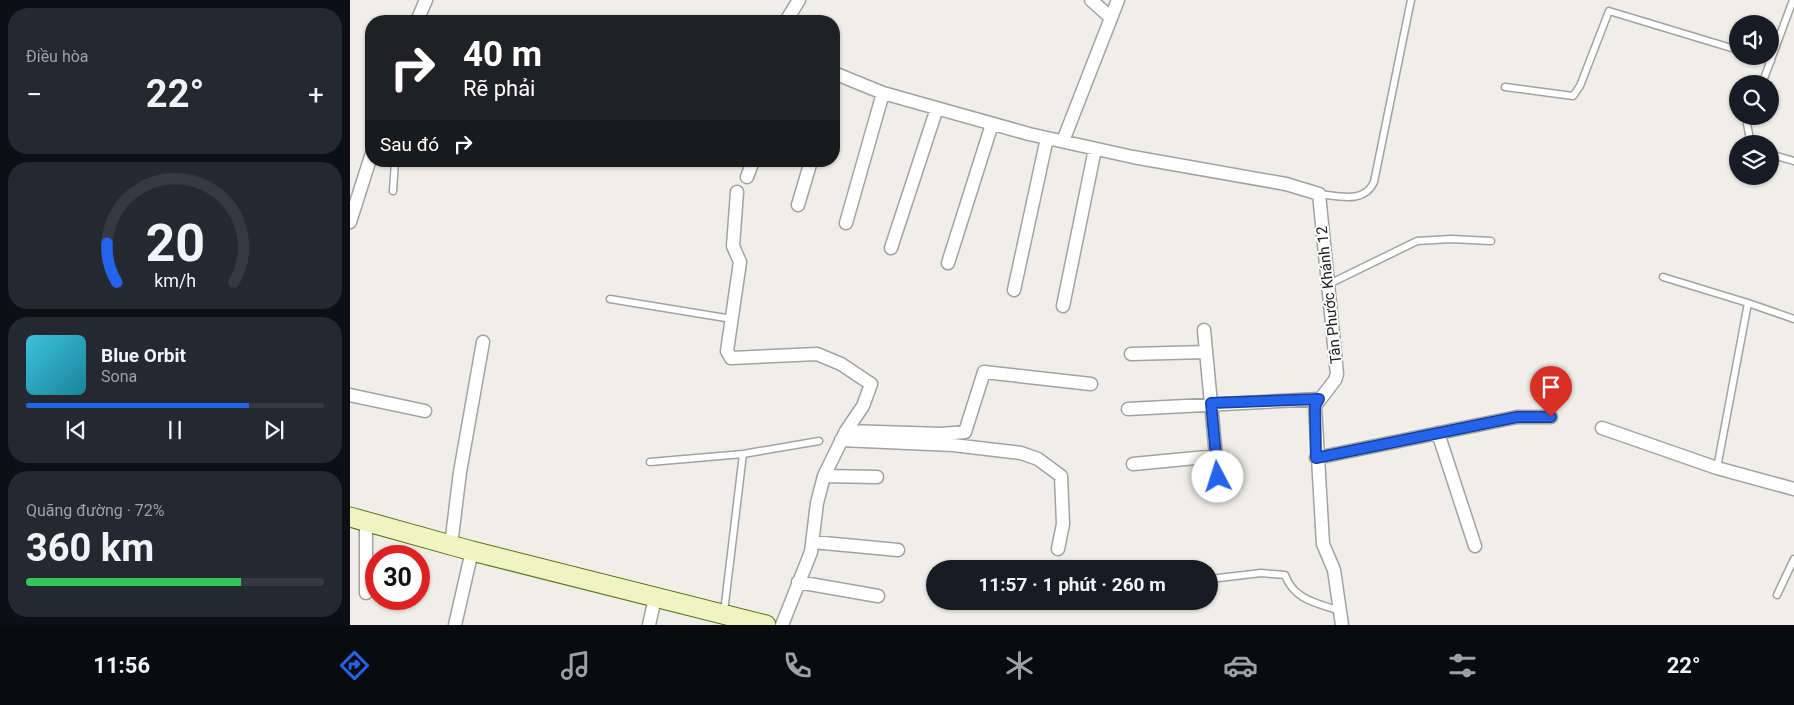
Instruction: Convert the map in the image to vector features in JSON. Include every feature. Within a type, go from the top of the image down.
[{"type":"main road","points":[[358,519],[472,551],[766,625]]},
{"type":"street","points":[[420,15],[426,0]]},
{"type":"street","points":[[790,15],[799,0]]},
{"type":"street","points":[[1091,0],[1110,16]]},
{"type":"street","points":[[1063,141],[1110,16],[1118,0]]},
{"type":"street","points":[[840,79],[883,93],[1047,138],[1096,149],[1286,184],[1319,194]]},
{"type":"street","points":[[846,223],[883,93]]},
{"type":"street","points":[[891,248],[937,108]]},
{"type":"street","points":[[948,263],[992,124]]},
{"type":"street","points":[[1014,290],[1047,138]]},
{"type":"street","points":[[1063,306],[1096,149]]},
{"type":"street","points":[[350,222],[368,167]]},
{"type":"street","points":[[747,177],[751,167]]},
{"type":"street","points":[[798,205],[809,167]]},
{"type":"street","points":[[738,192],[732,246],[740,262],[728,351],[731,358],[817,354],[841,364],[871,384],[863,406],[844,436],[824,476],[817,502],[811,552],[782,625]]},
{"type":"street","name":"Tân Phước Khánh 12","points":[[1319,194],[1337,374],[1335,380],[1319,399]]},
{"type":"street","points":[[1204,330],[1218,477]]},
{"type":"street","points":[[451,545],[460,472],[483,342]]},
{"type":"street","points":[[1132,354],[1206,352]]},
{"type":"street","points":[[844,436],[965,432],[984,372],[1091,384]]},
{"type":"street","points":[[350,395],[425,411]]},
{"type":"street","points":[[1128,409],[1211,403],[1319,399]]},
{"type":"street","points":[[1319,399],[1315,406],[1316,458],[1322,511],[1323,544],[1334,570],[1342,625]]},
{"type":"street","points":[[1316,458],[1517,417],[1551,417]]},
{"type":"street","points":[[1602,428],[1717,468],[1794,489]]},
{"type":"street","points":[[1438,433],[1475,546]]},
{"type":"street","points":[[844,436],[953,444],[1021,453],[1038,459],[1061,476],[1063,524],[1058,549]]},
{"type":"street","points":[[1134,464],[1216,456]]},
{"type":"street","points":[[824,476],[877,477]]},
{"type":"street","points":[[358,519],[365,584]]},
{"type":"street","points":[[813,542],[898,550]]},
{"type":"street","points":[[455,625],[472,551]]},
{"type":"street","points":[[798,582],[878,596]]},
{"type":"street","points":[[650,625],[655,598]]},
{"type":"lane","points":[[1319,194],[1362,197],[1370,191],[1374,182],[1411,0]]},
{"type":"lane","points":[[1779,39],[1793,0]]},
{"type":"lane","points":[[1506,87],[1572,96],[1580,86],[1609,11],[1729,47]]},
{"type":"lane","points":[[1779,157],[1794,161]]},
{"type":"lane","points":[[393,191],[395,167]]},
{"type":"lane","points":[[1327,285],[1417,241],[1451,239],[1491,241]]},
{"type":"lane","points":[[1663,277],[1794,319]]},
{"type":"lane","points":[[610,299],[732,319]]},
{"type":"lane","points":[[1717,468],[1748,303]]},
{"type":"lane","points":[[650,462],[743,454],[819,441]]},
{"type":"lane","points":[[724,614],[743,454]]},
{"type":"lane","points":[[1777,595],[1794,559]]},
{"type":"lane","points":[[1218,578],[1261,573],[1285,575],[1288,584],[1301,597],[1340,611]]},
{"type":"route","points":[[1218,477],[1211,403],[1319,399],[1315,406],[1316,458],[1517,417],[1551,417]]}]
